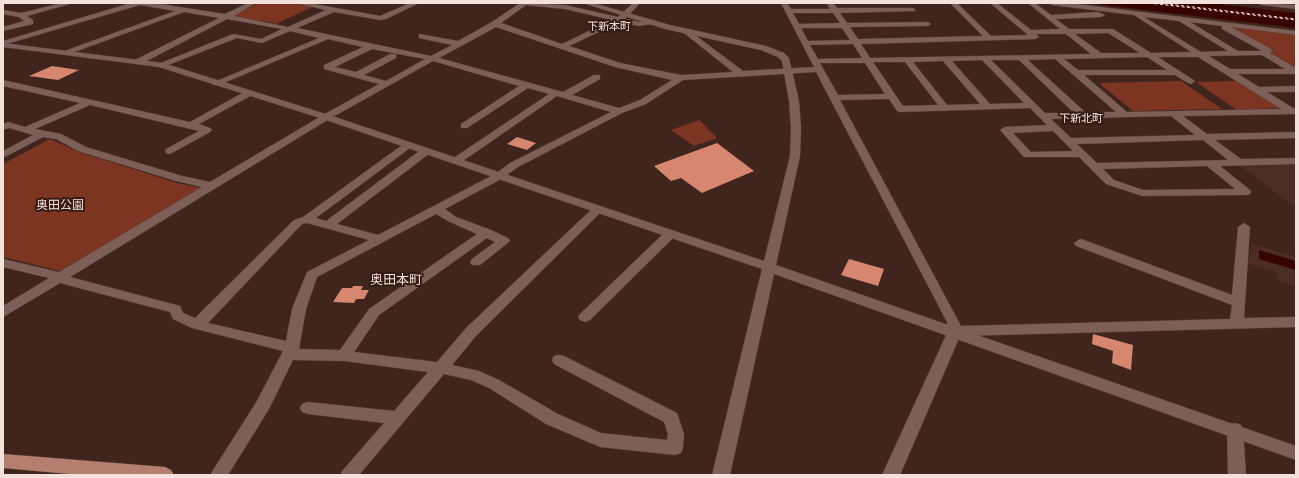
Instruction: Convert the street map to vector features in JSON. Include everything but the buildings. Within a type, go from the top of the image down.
[{"type":"main road","points":[[3,461],[165,475]]},
{"type":"street","points":[[45,3],[60,5]]},
{"type":"street","points":[[3,12],[21,15],[70,3]]},
{"type":"street","points":[[3,44],[138,3]]},
{"type":"street","points":[[141,3],[224,17],[266,22],[289,29],[434,59],[528,84],[619,111]]},
{"type":"street","points":[[138,62],[253,3]]},
{"type":"street","points":[[302,3],[380,18],[386,17],[416,3]]},
{"type":"street","points":[[3,312],[326,117],[434,59],[495,24],[524,3],[565,7],[649,22],[771,51],[786,60],[789,70],[796,128],[795,156],[721,475]]},
{"type":"street","points":[[586,3],[623,17]]},
{"type":"street","points":[[563,46],[623,17],[637,3]]},
{"type":"street","points":[[830,3],[900,109],[1032,105]]},
{"type":"street","points":[[868,3],[906,52],[944,107]]},
{"type":"street","points":[[907,3],[958,58]]},
{"type":"street","points":[[953,3],[989,38]]},
{"type":"street","points":[[993,3],[1029,36],[1046,56]]},
{"type":"street","points":[[1031,3],[1099,56]]},
{"type":"street","points":[[1052,3],[1296,33]]},
{"type":"street","points":[[1261,3],[1296,6]]},
{"type":"street","points":[[1280,3],[1296,6]]},
{"type":"street","points":[[786,7],[835,11],[913,10]]},
{"type":"street","points":[[786,7],[952,317],[954,331],[891,475]]},
{"type":"street","points":[[1048,17],[1100,15],[1086,7]]},
{"type":"street","points":[[160,65],[236,36],[262,41],[334,9]]},
{"type":"street","points":[[63,53],[182,10]]},
{"type":"street","points":[[1134,13],[1227,72],[1294,112]]},
{"type":"street","points":[[3,30],[30,22],[21,15]]},
{"type":"street","points":[[1179,19],[1236,53]]},
{"type":"street","points":[[495,24],[618,65],[681,78],[789,70],[817,65],[868,60],[906,52],[942,40],[1029,36],[1068,31],[1110,31],[1148,56],[1191,81]]},
{"type":"street","points":[[797,26],[927,24]]},
{"type":"street","points":[[1219,24],[1268,51],[1264,53]]},
{"type":"street","points":[[687,31],[741,74]]},
{"type":"street","points":[[422,36],[460,44]]},
{"type":"street","points":[[216,83],[327,37]]},
{"type":"street","points":[[805,43],[856,42],[946,58],[1264,53],[1296,71]]},
{"type":"street","points":[[3,44],[160,65],[326,117],[954,331],[1296,453]]},
{"type":"street","points":[[371,46],[327,67],[388,84]]},
{"type":"street","points":[[357,75],[393,56]]},
{"type":"street","points":[[1021,57],[1083,116]]},
{"type":"street","points":[[1057,57],[1125,115]]},
{"type":"street","points":[[946,58],[987,106]]},
{"type":"street","points":[[984,58],[1114,184],[1149,194],[1246,192],[1211,164]]},
{"type":"street","points":[[1227,72],[1296,71]]},
{"type":"street","points":[[1077,73],[1177,72]]},
{"type":"street","points":[[456,161],[561,94],[597,77]]},
{"type":"street","points":[[219,475],[263,405],[290,351],[299,309],[312,275],[499,176],[514,165],[619,111],[643,102],[681,78]]},
{"type":"street","points":[[3,83],[208,130],[170,151]]},
{"type":"street","points":[[464,126],[528,84]]},
{"type":"street","points":[[1257,90],[1296,89]]},
{"type":"street","points":[[191,125],[249,93]]},
{"type":"street","points":[[835,98],[891,96]]},
{"type":"street","points":[[25,130],[90,102]]},
{"type":"street","points":[[1044,116],[1294,112]]},
{"type":"street","points":[[1174,114],[1239,163]]},
{"type":"street","points":[[3,127],[8,125],[42,134],[58,136],[82,148],[180,179],[213,186]]},
{"type":"street","points":[[1055,128],[1005,130],[1028,155],[1082,154]]},
{"type":"street","points":[[3,155],[42,134]]},
{"type":"street","points":[[1069,141],[1296,135]]},
{"type":"street","points":[[197,325],[298,222],[307,219],[408,145]]},
{"type":"street","points":[[328,225],[426,151]]},
{"type":"street","points":[[1094,166],[1296,162]]},
{"type":"street","points":[[437,209],[452,219],[504,240],[476,262]]},
{"type":"street","points":[[349,475],[471,332],[597,210]]},
{"type":"street","points":[[307,219],[379,239]]},
{"type":"street","points":[[1237,323],[1244,227]]},
{"type":"street","points":[[344,356],[374,312],[487,233]]},
{"type":"street","points":[[585,317],[670,234]]},
{"type":"street","points":[[1080,244],[1238,302]]},
{"type":"street","points":[[3,263],[174,309],[178,316],[197,325],[290,351],[441,368],[474,375],[494,384],[552,419],[600,440],[674,448],[676,434],[671,418],[606,386],[558,360]]},
{"type":"street","points":[[954,331],[1296,322]]},
{"type":"street","points":[[308,408],[397,418]]},
{"type":"street","points":[[1235,430],[1237,475]]},
{"type":"shaded area","points":[[1086,3],[1211,3],[1296,13],[1296,28]]},
{"type":"shaded area","points":[[1296,164],[1296,208],[1241,166]]},
{"type":"shaded area","points":[[1251,244],[1296,257],[1296,287],[1278,281],[1277,273],[1249,264]]},
{"type":"shaded area","points":[[1259,250],[1296,261],[1296,270],[1259,259]]},
{"type":"green space","points":[[259,3],[289,3],[312,7],[276,24],[231,17]]},
{"type":"green space","points":[[1228,26],[1296,34],[1296,69],[1272,55],[1271,51]]},
{"type":"green space","points":[[1181,81],[1222,109],[1133,111],[1099,83]]},
{"type":"green space","points":[[1237,81],[1281,108],[1237,110],[1196,82]]},
{"type":"green space","points":[[699,120],[717,138],[694,146],[671,130]]},
{"type":"green space","name":"奥田公園","points":[[50,139],[79,152],[177,183],[202,188],[61,271],[3,257],[3,164]]},
{"type":"ferry route","points":[[1149,3],[1296,20]]},
{"type":"ferry route","points":[[1159,3],[1296,19]]},
{"type":"district","name":"下新本町","points":[[609,28]]},
{"type":"district","name":"下新北町","points":[[1081,120]]},
{"type":"district","name":"奥田本町","points":[[396,281]]}]
